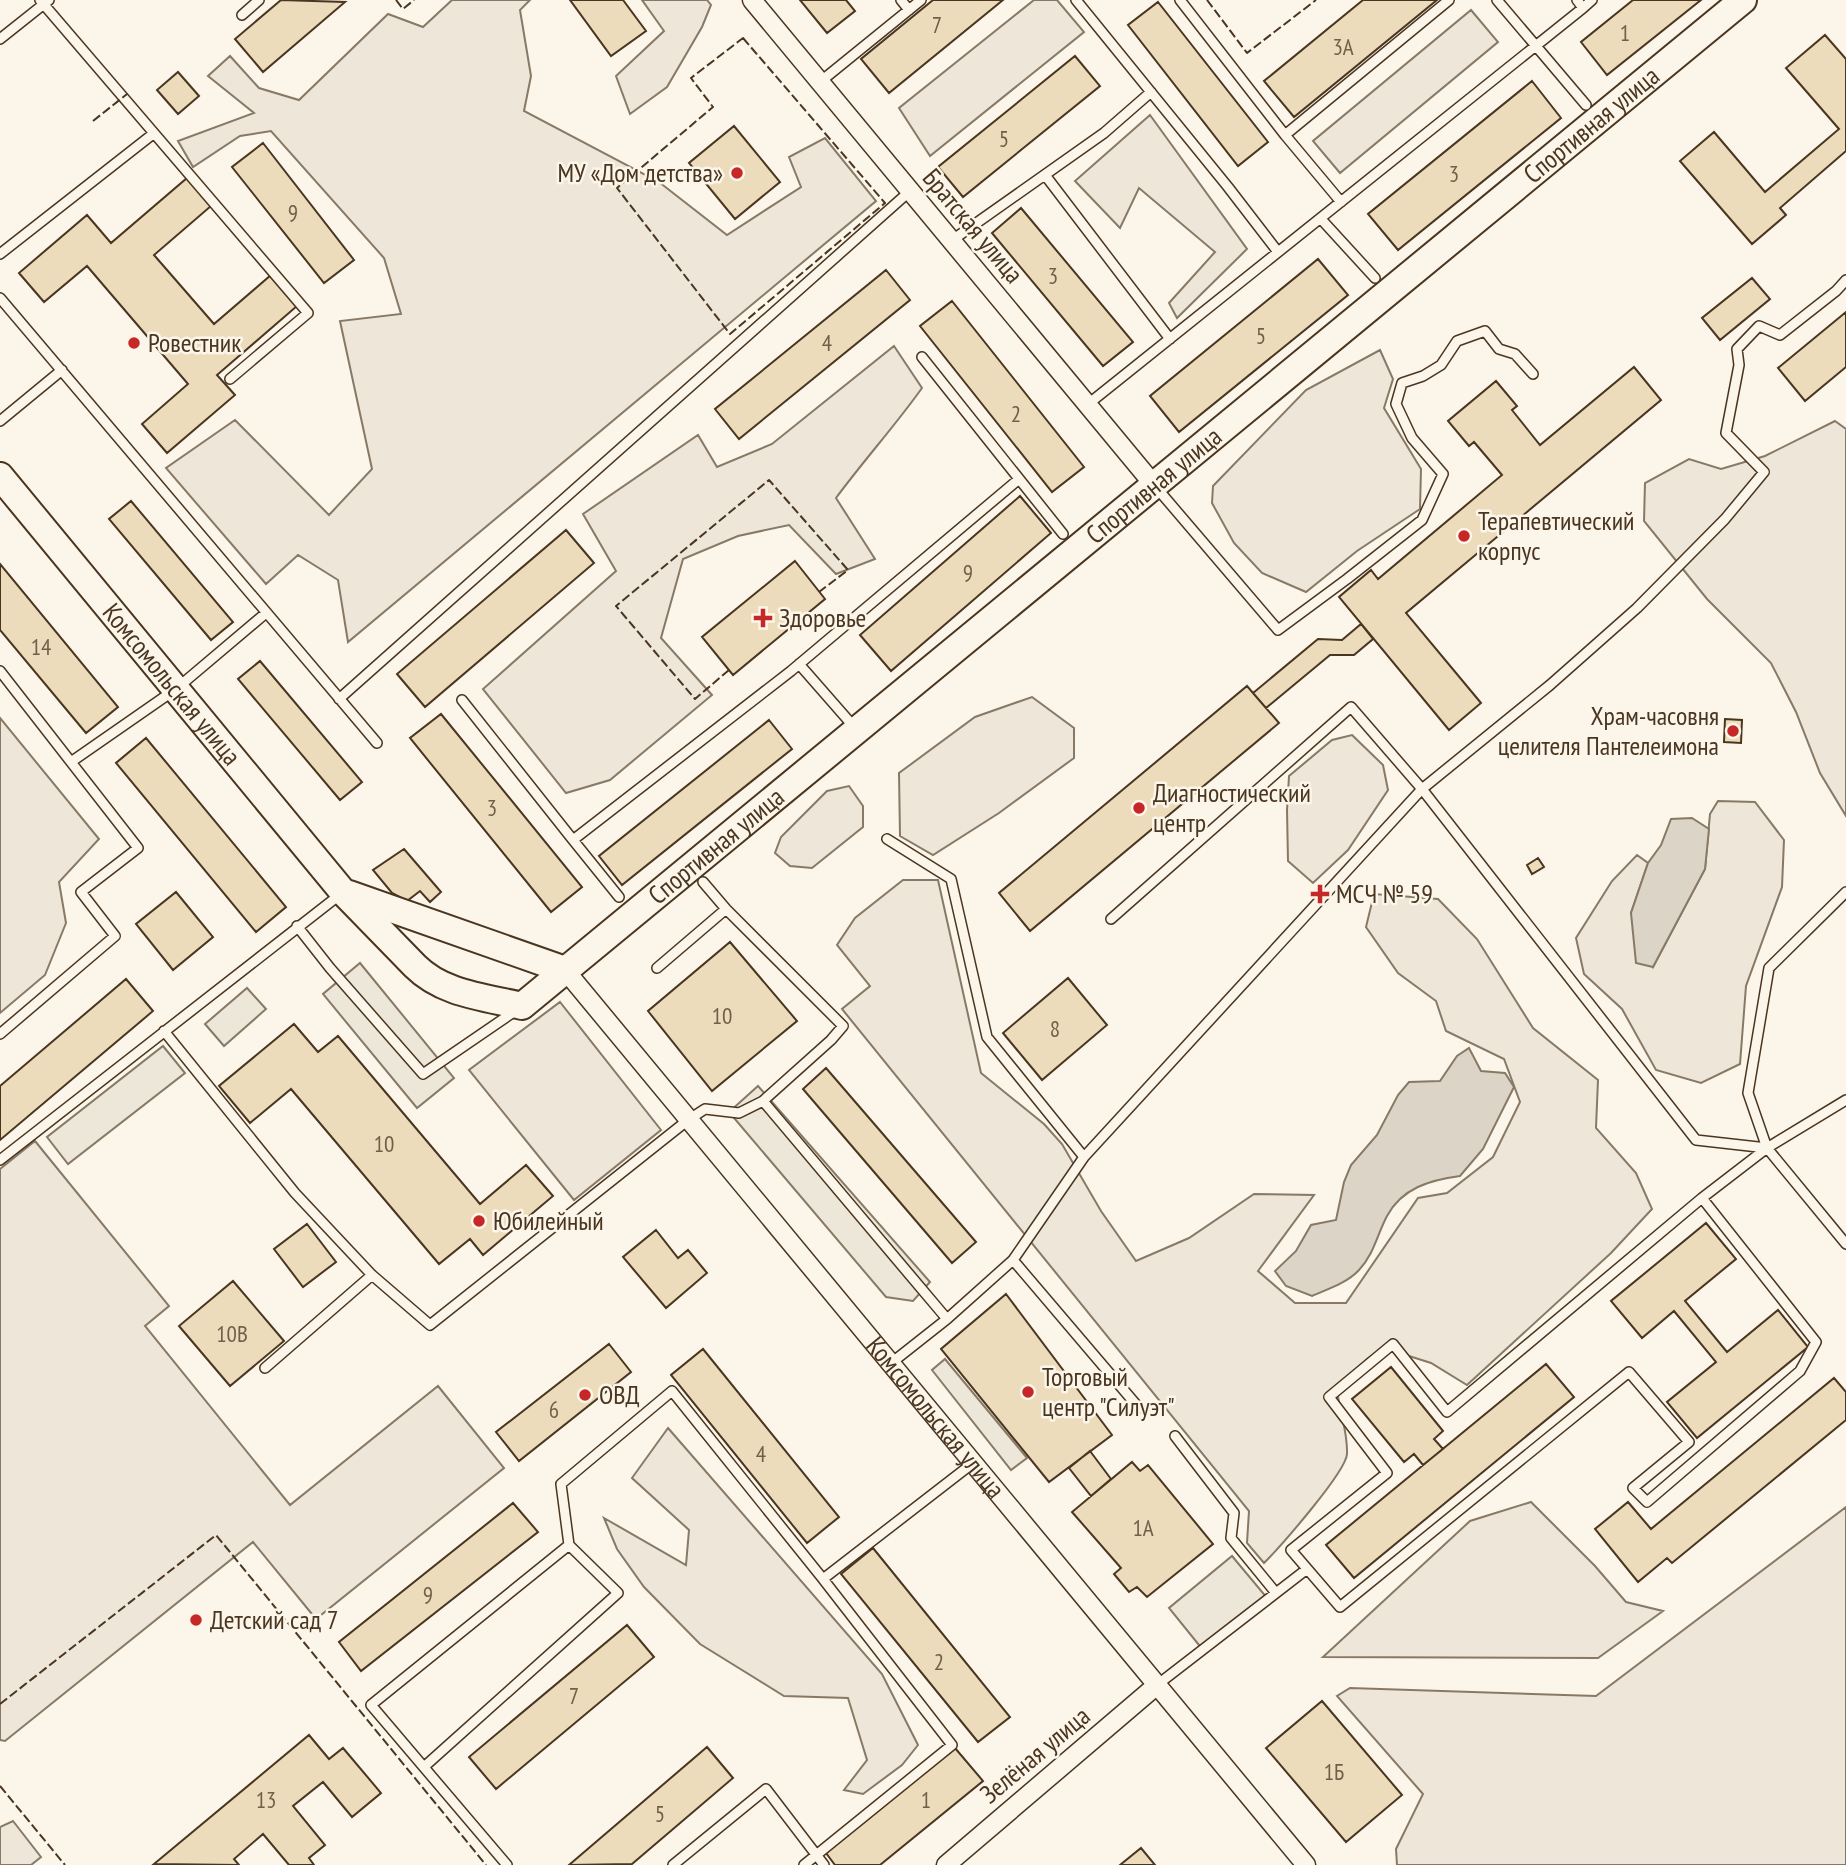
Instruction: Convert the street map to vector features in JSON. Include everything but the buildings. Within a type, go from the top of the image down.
[{"type":"street","name":"Братская улица","points":[[752,0],[1154,485]]},
{"type":"street","name":"Спортивная улица","points":[[565,970],[1743,0]]},
{"type":"street","name":"Комсомольская улица","points":[[3,485],[343,892],[415,966],[448,989],[522,1006]]},
{"type":"street","points":[[343,892],[565,970]]},
{"type":"street","points":[[415,966],[414,942],[421,932],[436,925]]},
{"type":"street","name":"Комсомольская улица","points":[[565,970],[1306,1865]]},
{"type":"street","points":[[522,1006],[565,970]]},
{"type":"street","name":"Зелёная улица","points":[[946,1865],[1157,1685]]},
{"type":"lane","points":[[242,15],[258,0]]},
{"type":"lane","points":[[901,0],[909,10]]},
{"type":"lane","points":[[820,82],[921,0]]},
{"type":"lane","points":[[1076,0],[1228,187],[1278,253]]},
{"type":"lane","points":[[1180,0],[1341,202]]},
{"type":"lane","points":[[1285,135],[1449,0]]},
{"type":"lane","points":[[1497,0],[1586,105]]},
{"type":"lane","points":[[1087,405],[1536,46],[1580,4],[1592,0]]},
{"type":"lane","points":[[0,39],[44,2],[153,134],[309,313],[230,379]]},
{"type":"lane","points":[[951,242],[1104,133],[1152,92]]},
{"type":"lane","points":[[0,254],[153,134]]},
{"type":"lane","points":[[1045,175],[1170,339]]},
{"type":"lane","points":[[339,699],[910,191]]},
{"type":"lane","points":[[1321,219],[1375,278]]},
{"type":"lane","points":[[890,1364],[947,1319],[1013,1259],[1084,1157],[1422,789],[1550,685],[1637,608],[1725,519],[1764,472],[1726,433],[1740,365],[1737,349],[1759,326],[1780,335],[1846,280]]},
{"type":"lane","points":[[0,298],[376,743]]},
{"type":"lane","points":[[1154,485],[1278,630],[1422,520],[1443,474],[1412,438],[1396,404],[1402,383],[1423,376],[1441,365],[1457,341],[1485,331],[1499,349],[1515,355],[1533,374]]},
{"type":"lane","points":[[922,358],[1063,534]]},
{"type":"lane","points":[[0,421],[62,370]]},
{"type":"lane","points":[[573,840],[799,664],[1019,480]]},
{"type":"lane","points":[[71,762],[176,689],[266,613]]},
{"type":"lane","points":[[799,664],[856,729]]},
{"type":"lane","points":[[0,671],[138,848],[81,892],[115,936],[0,1034]]},
{"type":"lane","points":[[462,700],[620,897]]},
{"type":"lane","points":[[1111,919],[1351,707],[1422,789],[1696,1140],[1767,1148]]},
{"type":"lane","points":[[887,839],[951,879],[986,1037],[1084,1157]]},
{"type":"lane","points":[[164,1031],[295,1193],[372,1275],[430,1325],[688,1120],[705,1109],[738,1113],[763,1101],[843,1026],[726,909],[703,882]]},
{"type":"lane","points":[[0,1160],[343,892]]},
{"type":"lane","points":[[1846,892],[1769,968],[1748,1093],[1767,1148],[1846,1244]]},
{"type":"lane","points":[[657,968],[726,909]]},
{"type":"lane","points":[[297,926],[422,1074],[522,1006]]},
{"type":"lane","points":[[1702,1198],[1816,1342],[1800,1371],[1647,1503],[1633,1488],[1689,1442],[1629,1371],[1340,1607],[1291,1550],[1387,1472],[1329,1397],[1393,1344],[1447,1412],[1702,1198],[1767,1148],[1846,1100]]},
{"type":"lane","points":[[763,1101],[947,1319]]},
{"type":"lane","points":[[1013,1259],[1139,1408]]},
{"type":"lane","points":[[265,1368],[372,1275]]},
{"type":"lane","points":[[425,1766],[618,1594],[569,1545],[561,1484],[672,1391],[952,1745],[804,1865]]},
{"type":"lane","points":[[1175,1436],[1234,1513],[1231,1538],[1276,1593]]},
{"type":"lane","points":[[823,1579],[973,1463]]},
{"type":"lane","points":[[507,1865],[371,1705],[569,1545]]},
{"type":"lane","points":[[1157,1685],[1307,1569]]},
{"type":"lane","points":[[673,1865],[766,1789],[824,1865]]},
{"type":"shaded area","points":[[452,0],[530,0],[520,10],[531,76],[524,111],[659,182],[727,235],[801,187],[789,157],[825,138],[876,201],[348,642],[338,580],[298,555],[266,584],[166,468],[235,420],[329,515],[372,469],[340,321],[401,314],[384,258],[271,131],[240,136],[193,167],[178,141],[254,113],[208,76],[230,56],[259,88],[299,100],[388,14],[423,27]]},
{"type":"shaded area","points":[[642,0],[707,0],[711,5],[702,27],[667,87],[630,114],[616,76],[664,31]]},
{"type":"shaded area","points":[[1034,0],[1057,0],[1084,32],[930,156],[899,108]]},
{"type":"shaded area","points":[[1471,10],[1498,42],[1340,173],[1313,141]]},
{"type":"shaded area","points":[[1150,115],[1247,249],[1177,318],[1169,303],[1215,252],[1139,188],[1120,228],[1075,181]]},
{"type":"shaded area","points":[[894,346],[922,388],[836,498],[875,559],[836,574],[789,525],[738,536],[683,559],[661,638],[712,695],[610,780],[566,793],[483,689],[616,571],[583,514],[698,435],[717,467],[772,444]]},
{"type":"shaded area","points":[[1380,350],[1393,379],[1384,408],[1421,469],[1420,509],[1357,551],[1306,592],[1262,573],[1234,543],[1212,503],[1213,486],[1306,390]]},
{"type":"shaded area","points":[[1835,421],[1846,429],[1846,816],[1820,773],[1796,712],[1771,663],[1707,599],[1644,521],[1645,483],[1689,459],[1721,469],[1765,456]]},
{"type":"shaded area","points":[[1032,697],[1074,728],[1074,758],[999,813],[933,855],[900,836],[899,773],[975,717]]},
{"type":"shaded area","points":[[0,718],[99,839],[59,882],[66,923],[45,975],[0,1013]]},
{"type":"shaded area","points":[[1352,735],[1383,765],[1388,790],[1348,850],[1313,883],[1288,861],[1289,776],[1332,740]]},
{"type":"shaded area","points":[[849,786],[863,806],[863,827],[812,868],[790,866],[775,853],[781,837],[827,791]]},
{"type":"shaded area","points":[[1718,801],[1755,802],[1784,840],[1782,887],[1746,986],[1740,1064],[1701,1083],[1656,1070],[1622,1009],[1584,974],[1576,938],[1612,881],[1637,855],[1648,863],[1631,913],[1653,967],[1705,869],[1710,814]]},
{"type":"shaded area","points":[[1692,818],[1709,829],[1705,869],[1653,967],[1636,963],[1631,913],[1648,863],[1661,845],[1671,819]]},
{"type":"shaded area","points":[[903,880],[938,880],[981,1073],[1044,1124],[1062,1144],[1101,1211],[1136,1261],[1189,1238],[1254,1194],[1314,1195],[1258,1271],[1295,1303],[1346,1303],[1418,1198],[1447,1193],[1493,1157],[1520,1102],[1504,1059],[1446,1031],[1436,1001],[1398,973],[1366,927],[1374,894],[1438,899],[1477,939],[1533,1028],[1598,1080],[1596,1128],[1636,1173],[1652,1209],[1611,1253],[1467,1385],[1431,1363],[1384,1348],[1367,1359],[1337,1389],[1347,1446],[1344,1463],[1311,1509],[1264,1563],[1247,1543],[1249,1511],[842,1009],[870,986],[837,945],[855,918]]},
{"type":"shaded area","points":[[360,963],[454,1078],[417,1108],[323,994]]},
{"type":"shaded area","points":[[247,988],[266,1009],[224,1046],[205,1024]]},
{"type":"shaded area","points":[[560,1002],[661,1130],[574,1200],[469,1070]]},
{"type":"shaded area","points":[[163,1046],[185,1073],[68,1164],[47,1137]]},
{"type":"shaded area","points":[[1469,1048],[1481,1071],[1505,1073],[1514,1087],[1483,1149],[1460,1176],[1428,1183],[1401,1198],[1387,1216],[1368,1257],[1349,1279],[1312,1296],[1286,1286],[1275,1271],[1296,1251],[1311,1225],[1336,1220],[1344,1182],[1351,1165],[1377,1135],[1398,1095],[1409,1082],[1440,1081],[1457,1056]]},
{"type":"shaded area","points":[[758,1086],[930,1282],[913,1301],[886,1297],[729,1112]]},
{"type":"shaded area","points":[[35,1141],[169,1306],[145,1326],[290,1505],[438,1386],[504,1468],[316,1619],[253,1542],[5,1741],[0,1740],[0,1169]]},
{"type":"shaded area","points":[[945,1359],[1027,1458],[1011,1470],[932,1370]]},
{"type":"shaded area","points":[[668,1428],[882,1674],[918,1745],[902,1765],[863,1794],[844,1790],[867,1760],[848,1698],[784,1696],[700,1644],[644,1587],[617,1549],[604,1518],[686,1565],[689,1530],[632,1478]]},
{"type":"shaded area","points":[[1531,1502],[1595,1566],[1626,1602],[1663,1611],[1598,1658],[1323,1657],[1470,1521]]},
{"type":"shaded area","points":[[1846,1507],[1846,1865],[1397,1865],[1396,1849],[1423,1794],[1337,1696],[1350,1688],[1596,1696]]},
{"type":"shaded area","points":[[1232,1556],[1268,1599],[1203,1650],[1169,1608]]},
{"type":"shaded area","points":[[13,1821],[41,1857],[31,1865],[0,1865],[0,1827]]},
{"type":"fence","points":[[396,0],[403,9],[414,0]]},
{"type":"fence","points":[[1207,0],[1247,53],[1316,0]]},
{"type":"fence","points":[[743,38],[885,203],[730,334],[617,188],[713,107],[691,78],[743,38]]},
{"type":"fence","points":[[93,121],[127,94]]},
{"type":"fence","points":[[729,670],[695,699],[616,606],[769,480],[848,570],[819,592]]},
{"type":"fence","points":[[0,1704],[216,1535],[486,1865]]},
{"type":"fence","points":[[0,1786],[65,1865]]},
{"type":"place","name":"МУ «Дом детства»","points":[[737,173]]},
{"type":"place","name":"Ровестник","points":[[134,343]]},
{"type":"place","name":"Терапевтический корпус","points":[[1464,536]]},
{"type":"place","name":"Здоровье","points":[[763,618]]},
{"type":"place","name":"Храм-часовня целителя Пантелеимона","points":[[1733,731]]},
{"type":"place","name":"Диагностический центр","points":[[1139,808]]},
{"type":"place","name":"МСЧ № 59","points":[[1320,894]]},
{"type":"place","name":"Юбилейный","points":[[479,1221]]},
{"type":"place","name":"Торговый центр \"Силуэт\"","points":[[1028,1392]]},
{"type":"place","name":"ОВД","points":[[585,1395]]},
{"type":"place","name":"Детский сад 7","points":[[196,1620]]}]
